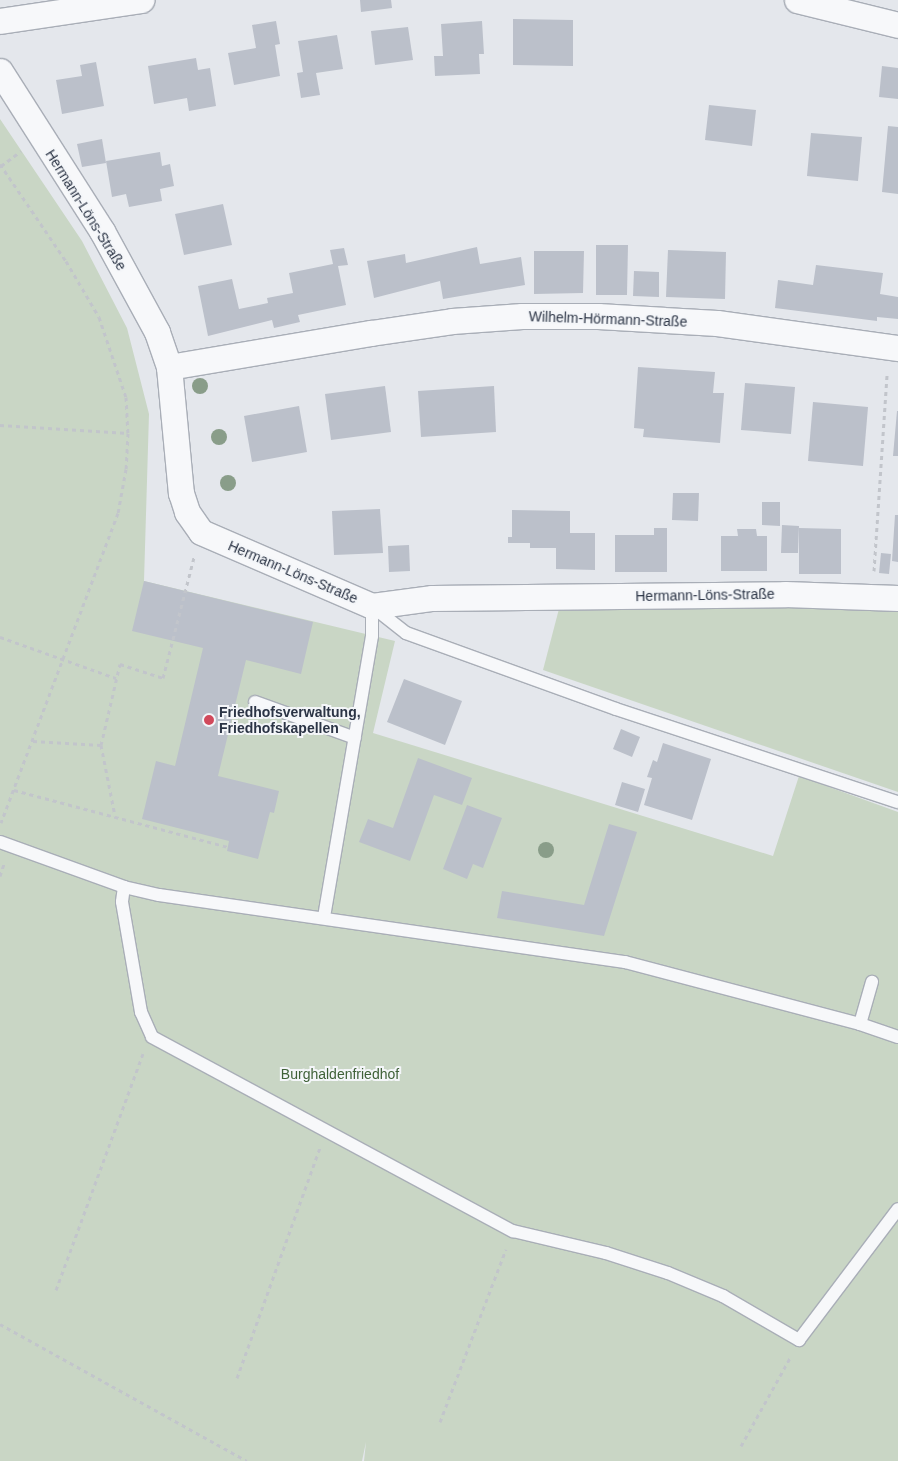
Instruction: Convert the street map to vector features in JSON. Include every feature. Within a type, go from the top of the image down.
[{"type":"street","points":[[0,21],[140,0]]},
{"type":"street","points":[[797,0],[898,24]]},
{"type":"street","name":"Hermann-Löns-Straße","points":[[0,71],[102,231],[157,332],[169,368],[182,493],[187,512],[201,532],[372,606],[432,598],[785,594],[898,598]]},
{"type":"street","name":"Wilhelm-Hörmann-Straße","points":[[169,368],[452,321],[522,316],[598,316],[717,323],[898,348]]},
{"type":"lane","points":[[324,917],[372,636],[372,606]]},
{"type":"lane","points":[[372,606],[406,632],[616,709],[898,802]]},
{"type":"lane","points":[[255,702],[355,738]]},
{"type":"lane","points":[[0,842],[124,887],[159,895],[324,917],[624,962],[860,1024],[898,1037]]},
{"type":"lane","points":[[124,887],[122,902],[141,1012],[152,1037],[513,1231],[606,1253],[668,1273],[723,1296],[799,1340],[898,1209]]},
{"type":"lane","points":[[860,1024],[872,982]]},
{"type":"path","points":[[0,164],[66,261],[99,317],[126,397],[128,433],[126,469],[118,513],[0,826]]},
{"type":"path","points":[[872,597],[886,380]]},
{"type":"path","points":[[0,425],[128,433]]},
{"type":"path","points":[[115,816],[101,744],[120,664],[162,678],[201,532]]},
{"type":"path","points":[[0,637],[63,661],[116,678]]},
{"type":"path","points":[[33,741],[101,744]]},
{"type":"path","points":[[14,790],[228,847]]},
{"type":"path","points":[[56,1290],[139,1062],[152,1037]]},
{"type":"path","points":[[237,1378],[326,1131]]},
{"type":"path","points":[[440,1422],[513,1231]]},
{"type":"path","points":[[0,1324],[247,1461]]},
{"type":"path","points":[[741,1446],[780,1375]]},
{"type":"green space","name":"Burghaldenfriedhof","points":[[0,119],[82,241],[127,328],[149,414],[144,581],[395,641],[373,733],[773,856],[799,776],[898,812],[898,1461],[364,1461],[366,1442],[362,1461],[0,1461]]},
{"type":"green space","points":[[560,605],[898,607],[898,792],[543,670]]},
{"type":"building","points":[[360,0],[391,0],[392,8],[361,12]]},
{"type":"building","points":[[513,19],[573,20],[573,66],[513,65]]},
{"type":"building","points":[[276,21],[280,44],[275,45],[280,76],[234,85],[228,53],[256,48],[252,25]]},
{"type":"building","points":[[482,21],[484,54],[479,54],[480,74],[435,76],[434,56],[443,56],[441,24]]},
{"type":"building","points":[[408,27],[413,60],[375,65],[371,31]]},
{"type":"building","points":[[337,35],[343,69],[316,73],[320,95],[301,98],[297,73],[303,72],[298,41]]},
{"type":"building","points":[[196,58],[198,70],[210,68],[216,106],[189,111],[187,98],[154,104],[148,66]]},
{"type":"building","points":[[96,62],[104,106],[62,114],[56,80],[82,76],[80,65]]},
{"type":"building","points":[[882,66],[898,68],[898,99],[879,97]]},
{"type":"building","points":[[709,105],[756,110],[752,146],[705,140]]},
{"type":"building","points":[[888,126],[898,127],[898,194],[882,192]]},
{"type":"building","points":[[811,133],[862,137],[858,181],[807,176]]},
{"type":"building","points":[[102,139],[106,163],[82,167],[77,144]]},
{"type":"building","points":[[160,152],[162,166],[170,164],[174,186],[160,189],[162,201],[129,207],[126,194],[112,197],[106,161]]},
{"type":"building","points":[[223,204],[232,245],[184,255],[175,214]]},
{"type":"building","points":[[596,245],[628,245],[627,295],[596,295]]},
{"type":"building","points":[[477,247],[480,264],[521,257],[525,285],[443,299],[440,281],[374,298],[367,261],[405,254],[406,263]]},
{"type":"building","points":[[344,248],[348,265],[338,266],[346,305],[298,315],[300,322],[274,328],[272,320],[208,336],[198,286],[232,279],[239,309],[268,303],[267,298],[293,293],[289,273],[333,264],[330,250]]},
{"type":"building","points":[[668,250],[726,252],[725,299],[666,297]]},
{"type":"building","points":[[534,251],[584,251],[583,293],[534,294]]},
{"type":"building","points":[[816,265],[883,273],[880,294],[898,297],[898,319],[877,317],[877,321],[775,308],[778,280],[813,285]]},
{"type":"building","points":[[634,271],[659,272],[659,297],[633,296]]},
{"type":"building","points":[[638,367],[715,372],[713,393],[724,393],[720,443],[643,437],[644,429],[634,428]]},
{"type":"building","points":[[745,383],[795,387],[791,434],[741,430]]},
{"type":"building","points":[[385,386],[391,432],[331,440],[325,394]]},
{"type":"building","points":[[494,386],[496,432],[421,437],[418,391]]},
{"type":"building","points":[[813,402],[868,407],[863,466],[808,461]]},
{"type":"building","points":[[299,406],[307,452],[252,462],[244,416]]},
{"type":"building","points":[[897,411],[898,456],[893,456]]},
{"type":"building","points":[[673,493],[699,493],[698,521],[672,520]]},
{"type":"building","points":[[762,502],[780,502],[780,526],[762,525]]},
{"type":"building","points":[[380,509],[383,553],[334,555],[332,511]]},
{"type":"building","points":[[512,510],[570,511],[570,533],[595,533],[595,570],[556,569],[556,548],[530,548],[530,543],[508,543],[508,537],[512,537]]},
{"type":"building","points":[[895,515],[898,515],[898,562],[892,561]]},
{"type":"building","points":[[782,525],[799,526],[798,553],[781,553]]},
{"type":"building","points":[[654,528],[667,528],[667,572],[615,572],[615,535],[654,535]]},
{"type":"building","points":[[799,528],[841,529],[841,574],[799,574]]},
{"type":"building","points":[[737,529],[756,529],[757,536],[767,536],[767,571],[721,571],[721,536],[738,536]]},
{"type":"building","points":[[409,545],[410,571],[389,572],[388,546]]},
{"type":"building","points":[[881,553],[891,554],[889,574],[879,573]]},
{"type":"building","name":"Friedhofsverwaltung, Friedhofskapellen","points":[[144,581],[313,622],[301,674],[246,660],[218,776],[279,791],[274,813],[270,812],[258,859],[227,851],[229,841],[142,819],[156,761],[175,766],[203,648],[132,631]]},
{"type":"building","points":[[404,679],[462,701],[445,745],[387,722]]},
{"type":"building","points":[[621,729],[640,737],[632,757],[613,749]]},
{"type":"building","points":[[663,743],[711,759],[692,820],[644,805],[652,778],[647,777],[653,760],[657,762]]},
{"type":"building","points":[[418,758],[472,778],[462,805],[434,795],[410,861],[359,842],[368,819],[393,828]]},
{"type":"building","points":[[622,782],[645,789],[638,812],[615,805]]},
{"type":"building","points":[[467,805],[502,818],[483,868],[473,864],[467,879],[443,869]]},
{"type":"building","points":[[609,824],[637,832],[604,936],[497,918],[502,891],[584,905]]},
{"type":"place","name":"Friedhofsverwaltung, Friedhofskapellen","points":[[209,720]]}]
